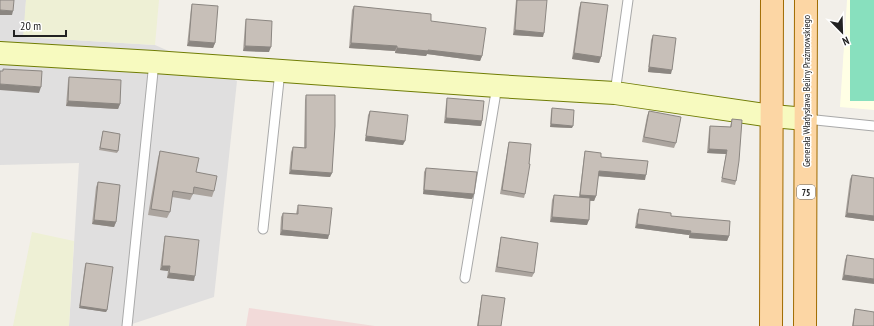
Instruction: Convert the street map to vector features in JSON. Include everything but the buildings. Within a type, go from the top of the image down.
[{"type":"main road","points":[[770,325],[772,0]]},
{"type":"main road","name":"Generała Władysława Beliny Prażmowskiego","points":[[805,326],[806,0]]},
{"type":"street","points":[[0,52],[615,93],[772,116],[806,119]]},
{"type":"lane","points":[[615,93],[628,0]]},
{"type":"lane","points":[[127,326],[154,62]]},
{"type":"lane","points":[[263,229],[280,70]]},
{"type":"lane","points":[[465,278],[497,86]]},
{"type":"lane","points":[[806,119],[874,126]]},
{"type":"shaded area","points":[[0,0],[26,0],[24,37],[155,45],[237,81],[214,297],[126,326],[69,326],[79,163],[0,165]]},
{"type":"shaded area","points":[[26,0],[159,0],[155,45],[23,37]]},
{"type":"shaded area","points":[[847,0],[874,0],[874,110],[840,107]]},
{"type":"shaded area","points":[[32,232],[74,241],[69,326],[13,326]]},
{"type":"shaded area","points":[[249,308],[375,326],[246,326]]},
{"type":"green space","points":[[850,0],[874,0],[874,101],[850,101]]}]
